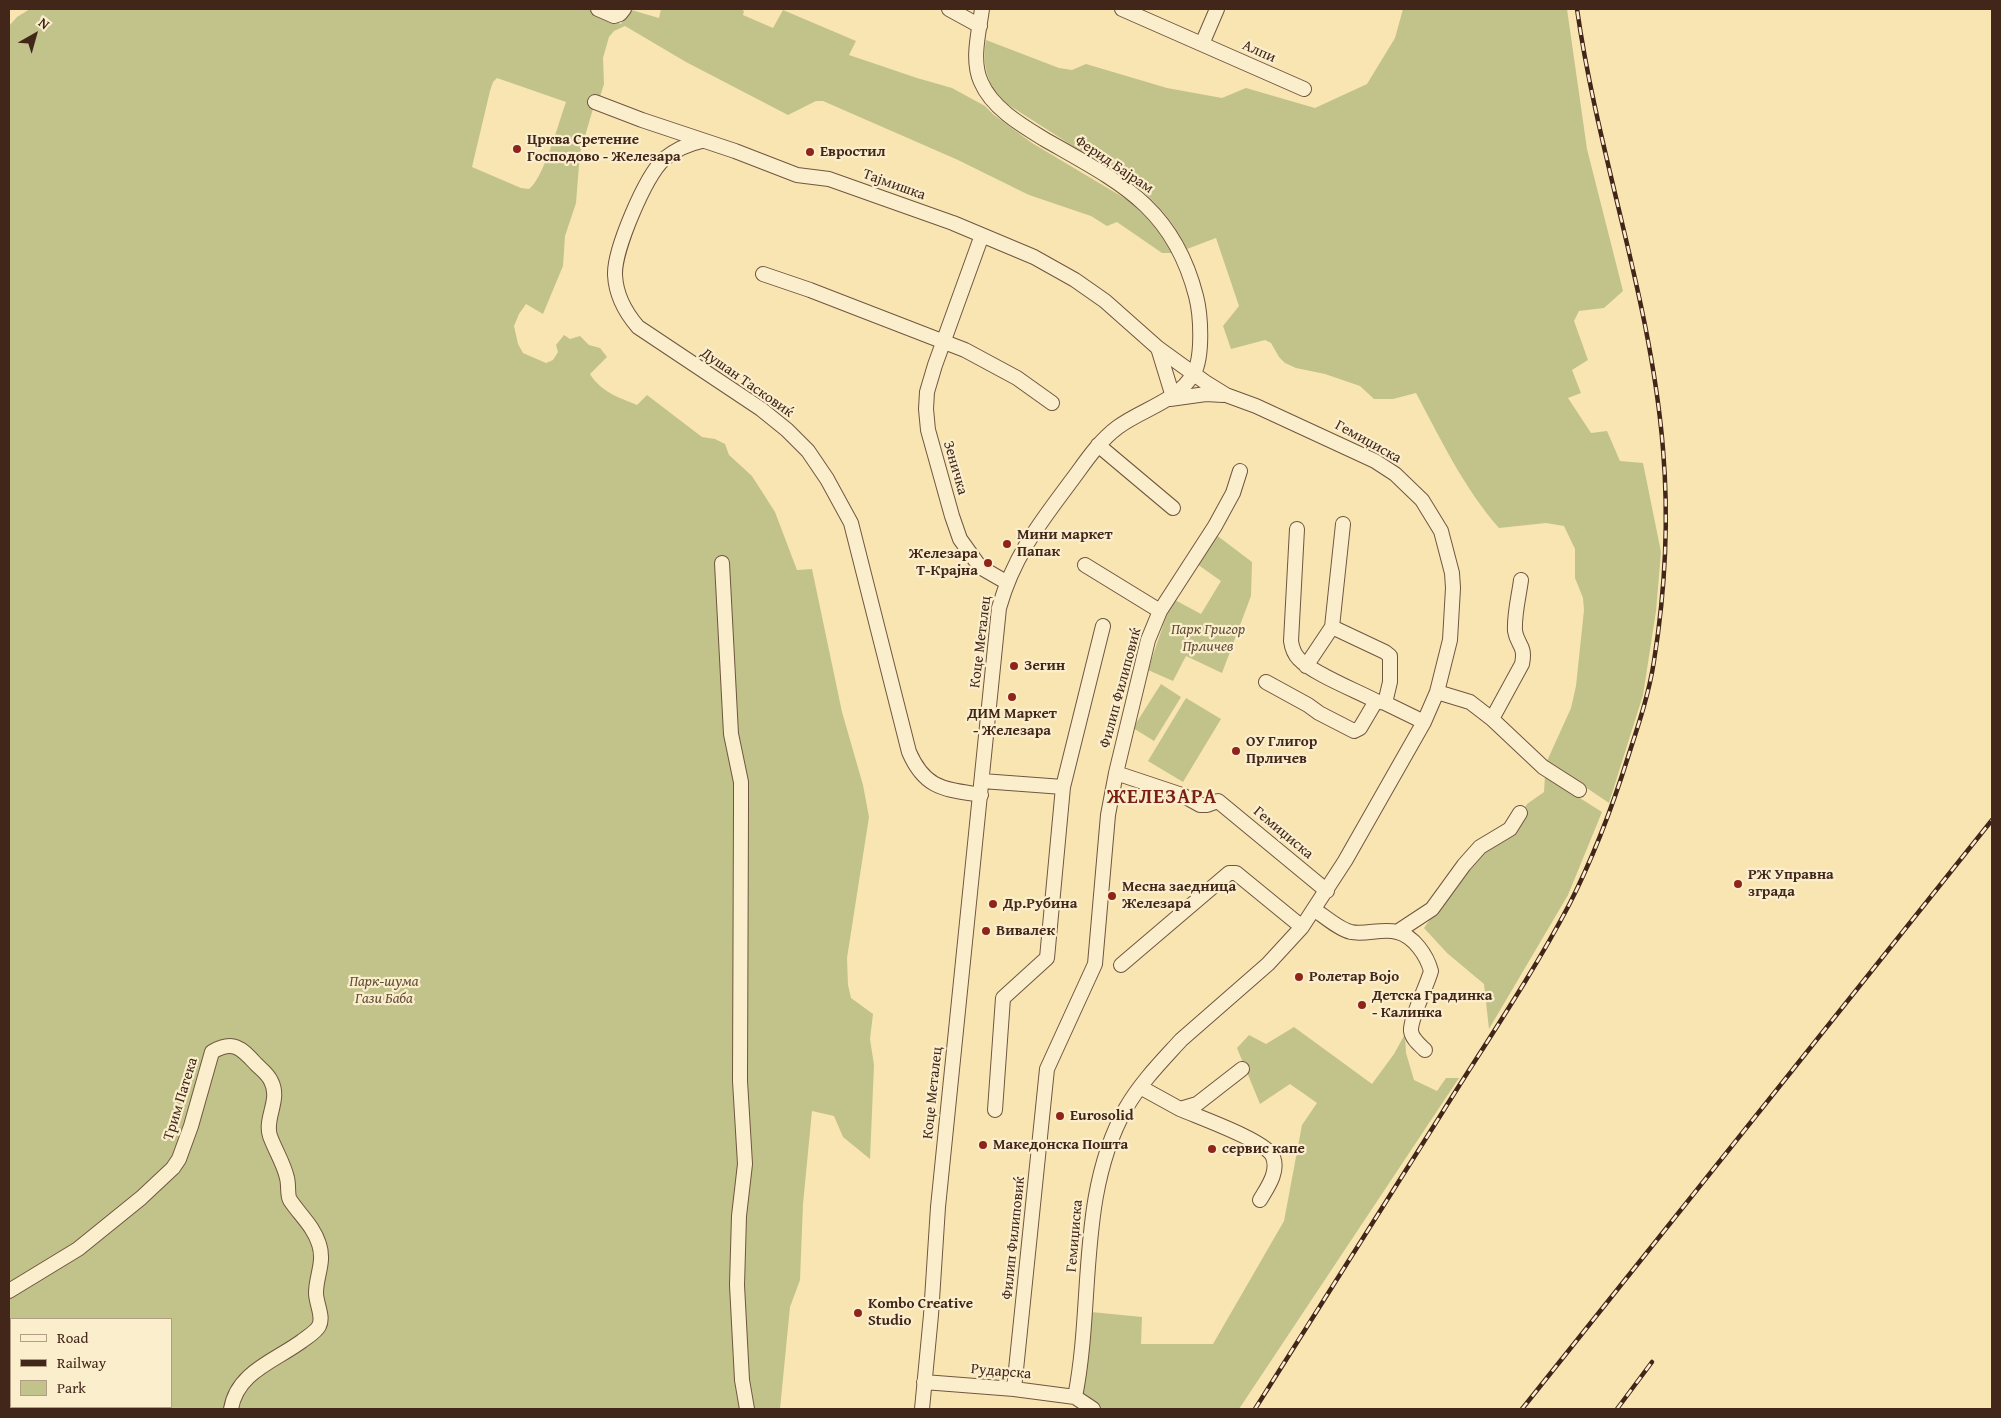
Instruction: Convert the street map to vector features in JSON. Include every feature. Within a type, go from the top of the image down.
[{"type":"street","points":[[598,9],[614,16],[620,14],[624,9]]},
{"type":"street","points":[[949,9],[980,26]]},
{"type":"street","name":"Ферид Бајрам","points":[[982,9],[977,45],[978,73],[990,97],[1012,118],[1031,131],[1137,197],[1157,216],[1172,237],[1190,270],[1197,299],[1200,327],[1198,363],[1193,374]]},
{"type":"street","name":"Алпи","points":[[1122,9],[1304,89]]},
{"type":"street","points":[[1202,44],[1217,9]]},
{"type":"street","name":"Тајмишка","points":[[595,102],[797,175],[829,178],[982,235],[1034,257],[1075,280],[1193,374]]},
{"type":"street","name":"Душан Тасковиќ","points":[[702,141],[689,144],[664,160],[644,188],[627,229],[615,266],[616,285],[621,301],[638,327],[761,409],[808,451],[827,479],[850,523],[907,745],[916,768],[927,781],[936,785],[982,788]]},
{"type":"street","name":"Зеничка","points":[[982,235],[945,342],[935,365],[927,392],[926,409],[928,430],[960,539],[980,567],[1006,582]]},
{"type":"street","points":[[763,274],[945,342],[990,362],[1018,378],[1052,403]]},
{"type":"street","points":[[1158,348],[1171,398]]},
{"type":"street","name":"Гемиџиска","points":[[1075,1397],[1095,1198],[1113,1134],[1127,1106],[1140,1087],[1181,1040],[1268,964],[1315,910],[1424,722],[1437,692],[1450,640],[1453,580],[1448,552],[1441,531],[1422,500],[1395,474],[1375,460],[1256,406],[1226,395],[1193,374]]},
{"type":"street","name":"Коце Металец","points":[[1171,398],[1193,374]]},
{"type":"street","name":"Коце Металец","points":[[922,1409],[938,1207],[999,608],[1006,582],[1025,546],[1040,524],[1098,445],[1118,427],[1171,398],[1206,394],[1226,395]]},
{"type":"street","points":[[1098,445],[1173,508]]},
{"type":"street","name":"Филип Филиповиќ","points":[[1014,1388],[1047,1069],[1095,964],[1108,816],[1116,773],[1148,640],[1160,611],[1215,526],[1233,493],[1240,471]]},
{"type":"street","points":[[1306,666],[1332,627],[1343,524]]},
{"type":"street","points":[[1297,529],[1291,641],[1295,654],[1306,666],[1424,722]]},
{"type":"street","points":[[722,563],[731,734],[741,790],[740,1081],[746,1164],[739,1216],[737,1285],[742,1380],[747,1409]]},
{"type":"street","points":[[1085,566],[1160,611]]},
{"type":"street","points":[[1492,719],[1522,664],[1524,655],[1523,648],[1515,633],[1521,580]]},
{"type":"street","points":[[995,1110],[1003,998],[1047,958],[1063,787],[1103,626]]},
{"type":"street","points":[[1266,682],[1354,731],[1360,728],[1381,702],[1390,682],[1390,656],[1332,627]]},
{"type":"street","points":[[1437,692],[1470,702],[1492,719],[1544,767],[1579,790]]},
{"type":"street","name":"Гемиџиска","points":[[1116,773],[1182,795],[1200,805],[1207,805],[1218,800],[1327,891]]},
{"type":"street","points":[[982,788],[1063,787]]},
{"type":"street","points":[[1397,932],[1432,909],[1480,846],[1510,829],[1520,813]]},
{"type":"street","points":[[1121,965],[1229,873],[1236,873],[1302,927]]},
{"type":"street","points":[[1315,910],[1350,932],[1397,932],[1411,940],[1421,950],[1431,971],[1411,1033],[1417,1043],[1425,1050]]},
{"type":"street","name":"Трим Патека","points":[[9,1291],[78,1249],[141,1198],[173,1168],[179,1159],[191,1126],[212,1052],[228,1046],[240,1048],[268,1075],[273,1084],[275,1098],[268,1130],[275,1151],[287,1176],[288,1196],[315,1234],[320,1245],[321,1269],[316,1291],[321,1317],[320,1326],[312,1334],[262,1365],[245,1380],[237,1391],[231,1409]]},
{"type":"street","points":[[1180,1109],[1197,1104],[1242,1069]]},
{"type":"street","points":[[1140,1087],[1180,1109],[1252,1140],[1267,1149],[1273,1156],[1274,1164],[1272,1178],[1260,1200]]},
{"type":"street","name":"Рударска","points":[[924,1382],[946,1385],[1014,1388],[1075,1397]]},
{"type":"street","points":[[1075,1397],[1093,1409]]},
{"type":"green space","name":"Парк-шума Гази Баба","points":[[30,9],[588,9],[621,24],[628,9],[659,18],[661,9],[740,9],[744,11],[743,15],[773,28],[783,10],[856,41],[849,55],[952,88],[985,106],[994,115],[1032,143],[1131,202],[1159,229],[1174,253],[1162,253],[1117,222],[1107,226],[1091,216],[1029,195],[958,160],[823,101],[816,101],[788,115],[686,62],[625,26],[614,31],[609,37],[603,58],[604,84],[598,103],[595,102],[580,153],[576,203],[565,236],[563,266],[543,314],[526,304],[519,314],[514,326],[518,344],[523,353],[546,363],[553,360],[558,352],[556,345],[564,335],[570,339],[580,336],[589,345],[600,348],[607,357],[590,374],[605,390],[637,405],[647,395],[702,437],[715,439],[725,444],[729,455],[752,476],[775,512],[797,570],[812,569],[842,712],[863,785],[869,817],[847,958],[848,985],[851,998],[873,1014],[870,1039],[874,1065],[870,1159],[843,1137],[834,1116],[812,1111],[803,1204],[800,1280],[790,1307],[780,1409],[9,1409],[9,26],[17,17]],"holes":[[[497,78],[566,102],[545,162],[535,183],[529,189],[521,188],[472,167],[490,91],[493,82]]]},
{"type":"green space","points":[[1403,9],[1567,9],[1587,149],[1623,291],[1604,308],[1579,311],[1574,321],[1588,360],[1572,370],[1581,393],[1568,398],[1591,433],[1607,431],[1620,461],[1643,463],[1661,552],[1656,611],[1643,695],[1609,803],[1547,761],[1571,708],[1576,686],[1584,610],[1583,598],[1575,578],[1575,549],[1564,526],[1546,523],[1499,528],[1486,513],[1464,480],[1416,393],[1393,399],[1374,399],[1360,386],[1325,374],[1296,368],[1285,363],[1271,343],[1265,340],[1231,349],[1223,326],[1239,306],[1216,238],[1187,249],[1167,216],[1140,189],[1004,102],[993,89],[985,66],[986,40],[1059,68],[1072,70],[1086,64],[1167,88],[1222,98],[1246,88],[1315,108],[1367,84],[1395,38]]},
{"type":"green space","name":"Парк Григор Прличев","points":[[1215,534],[1252,562],[1251,596],[1222,673],[1186,656],[1173,681],[1148,670],[1168,611],[1175,600],[1201,614],[1221,581],[1197,564]]},
{"type":"green space","points":[[1161,684],[1181,697],[1154,741],[1133,728]]},
{"type":"green space","points":[[1186,698],[1221,719],[1183,782],[1148,761]]},
{"type":"green space","points":[[1545,776],[1602,812],[1568,895],[1489,1029],[1484,984],[1447,953],[1424,928],[1463,872],[1479,853],[1509,835],[1527,804],[1544,792]]},
{"type":"green space","points":[[1294,1027],[1372,1084],[1394,1054],[1405,1034],[1406,1053],[1414,1080],[1437,1091],[1446,1078],[1459,1078],[1239,1409],[1102,1409],[1081,1395],[1091,1312],[1142,1317],[1141,1344],[1213,1344],[1284,1221],[1302,1125],[1317,1103],[1290,1084],[1260,1104],[1237,1048],[1249,1035],[1266,1044]]},
{"type":"railway","points":[[1255,1409],[1507,1010],[1569,905],[1609,814],[1636,734],[1649,686],[1658,635],[1665,556],[1666,502],[1663,449],[1657,393],[1647,338],[1586,64],[1577,9]]},
{"type":"railway","points":[[1522,1409],[1992,820]]},
{"type":"railway","points":[[1617,1409],[1652,1362]]},
{"type":"place","name":"Црква Сретение Господово - Железара","points":[[517,149]]},
{"type":"place","name":"Евростил","points":[[810,152]]},
{"type":"place","name":"Мини маркет Папак","points":[[1007,544]]},
{"type":"place","name":"Железара Т-Крајна","points":[[988,563]]},
{"type":"place","name":"Зегин","points":[[1014,666]]},
{"type":"place","name":"ДИМ Маркет - Железара","points":[[1012,697]]},
{"type":"place","name":"ОУ Глигор Прличев","points":[[1236,751]]},
{"type":"place","name":"РЖ Управна зграда","points":[[1738,884]]},
{"type":"place","name":"Месна заедница Железара","points":[[1112,896]]},
{"type":"place","name":"Др.Рубина","points":[[993,904]]},
{"type":"place","name":"Вивалек","points":[[986,931]]},
{"type":"place","name":"Ролетар Војо","points":[[1299,977]]},
{"type":"place","name":"Детска Градинка - Калинка","points":[[1362,1005]]},
{"type":"place","name":"Eurosolid","points":[[1060,1116]]},
{"type":"place","name":"Македонска Пошта","points":[[983,1145]]},
{"type":"place","name":"сервис капе","points":[[1212,1149]]},
{"type":"place","name":"Kombo Creative Studio","points":[[858,1313]]},
{"type":"district","name":"ЖЕЛЕЗАРА","points":[[1162,798]]}]
